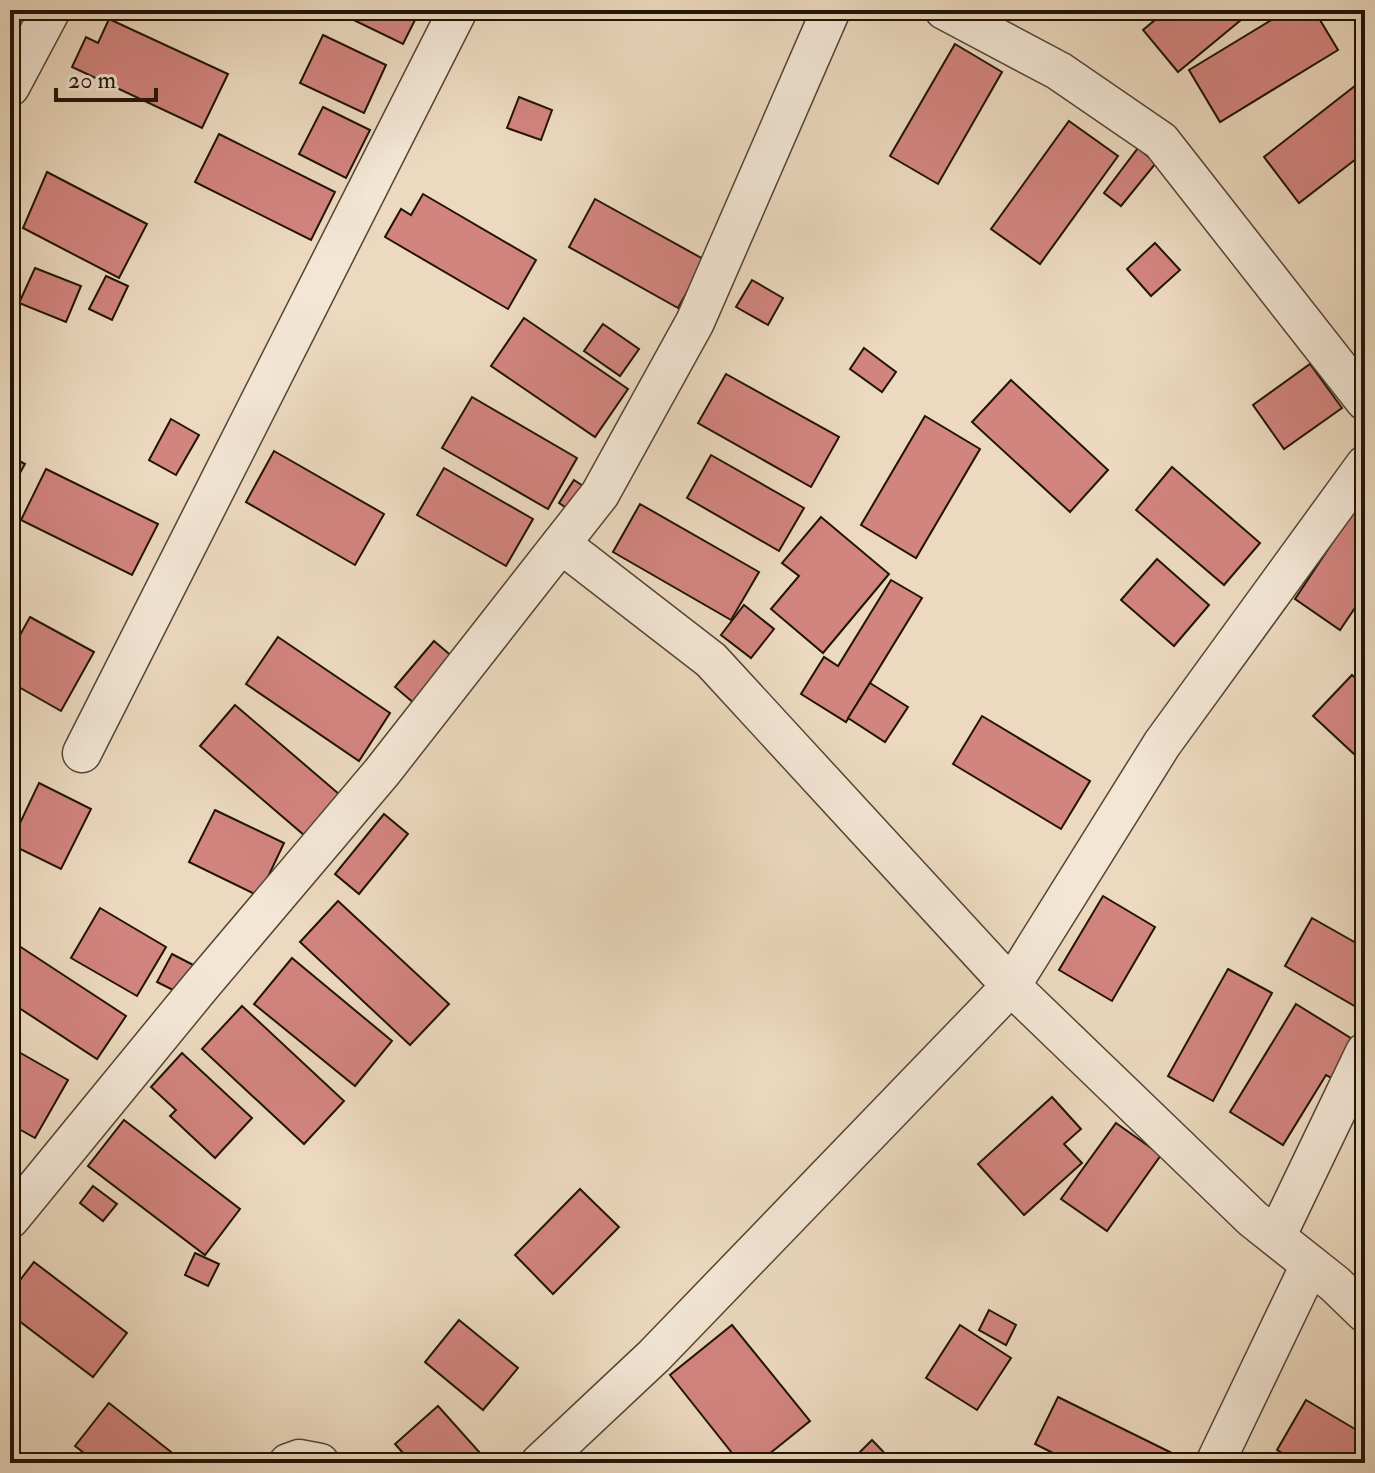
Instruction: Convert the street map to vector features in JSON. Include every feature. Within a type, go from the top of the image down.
[{"type":"street","points":[[10,87],[51,10]]},
{"type":"street","points":[[82,753],[458,10]]},
{"type":"street","points":[[10,1219],[382,772],[600,494],[695,322],[831,10]]},
{"type":"street","points":[[969,16],[1059,71],[1161,141],[1365,401]]},
{"type":"street","points":[[540,1463],[654,1356],[1011,986],[1162,744],[1365,465]]},
{"type":"street","points":[[561,544],[711,660],[1011,986],[1253,1219],[1365,1313]]},
{"type":"street","points":[[1276,1237],[1365,1052]]},
{"type":"street","points":[[1215,1463],[1310,1265]]},
{"type":"street","points":[[288,1463],[299,1459],[320,1463]]},
{"type":"building","points":[[333,10],[420,10],[403,44]]},
{"type":"building","points":[[1167,10],[1253,10],[1178,72],[1143,30]]},
{"type":"building","points":[[1288,10],[1314,10],[1338,50],[1220,122],[1189,70]]},
{"type":"building","points":[[109,19],[228,74],[202,128],[72,67],[86,37],[98,43]]},
{"type":"building","points":[[323,35],[386,65],[364,113],[300,83]]},
{"type":"building","points":[[955,44],[1002,72],[938,184],[890,156]]},
{"type":"building","points":[[1365,78],[1365,152],[1299,203],[1264,157]]},
{"type":"building","points":[[519,97],[552,110],[541,140],[507,128]]},
{"type":"building","points":[[323,107],[370,130],[346,178],[299,154]]},
{"type":"building","points":[[1069,121],[1118,156],[1040,264],[991,229]]},
{"type":"building","points":[[219,134],[335,192],[311,240],[195,182]]},
{"type":"building","points":[[1138,148],[1156,163],[1121,206],[1104,193]]},
{"type":"building","points":[[47,172],[147,224],[119,278],[23,228]]},
{"type":"building","points":[[423,194],[536,260],[508,309],[385,237],[401,209],[411,215]]},
{"type":"building","points":[[595,199],[705,260],[678,308],[569,247]]},
{"type":"building","points":[[1155,243],[1180,270],[1151,296],[1127,269]]},
{"type":"building","points":[[35,268],[81,286],[66,322],[19,303]]},
{"type":"building","points":[[106,276],[128,286],[112,320],[89,309]]},
{"type":"building","points":[[752,280],[783,298],[768,325],[736,307]]},
{"type":"building","points":[[524,318],[628,389],[595,437],[491,366]]},
{"type":"building","points":[[603,324],[639,349],[620,376],[584,351]]},
{"type":"building","points":[[864,348],[896,372],[882,392],[850,369]]},
{"type":"building","points":[[1310,364],[1342,408],[1284,449],[1253,405]]},
{"type":"building","points":[[726,374],[839,437],[811,487],[698,423]]},
{"type":"building","points":[[1011,380],[1108,470],[1070,512],[972,422]]},
{"type":"building","points":[[472,397],[577,458],[548,509],[442,448]]},
{"type":"building","points":[[925,416],[980,449],[916,558],[861,525]]},
{"type":"building","points":[[171,419],[199,435],[176,475],[149,460]]},
{"type":"building","points":[[274,451],[384,514],[355,565],[246,502]]},
{"type":"building","points":[[711,455],[804,508],[779,551],[687,498]]},
{"type":"building","points":[[10,456],[25,464],[10,491]]},
{"type":"building","points":[[1172,467],[1260,543],[1224,585],[1136,510]]},
{"type":"building","points":[[444,468],[533,519],[506,566],[417,515]]},
{"type":"building","points":[[46,469],[158,524],[132,575],[21,520]]},
{"type":"building","points":[[574,480],[589,490],[574,513],[559,503]]},
{"type":"building","points":[[1362,498],[1365,500],[1365,593],[1340,630],[1295,599]]},
{"type":"building","points":[[640,504],[759,572],[731,620],[613,552]]},
{"type":"building","points":[[821,517],[889,574],[823,653],[771,609],[799,576],[782,563]]},
{"type":"building","points":[[1157,559],[1209,605],[1174,646],[1121,600]]},
{"type":"building","points":[[891,580],[922,598],[846,722],[801,694],[824,657],[838,666]]},
{"type":"building","points":[[744,605],[774,629],[751,658],[721,635]]},
{"type":"building","points":[[30,617],[94,652],[61,711],[10,682],[10,653]]},
{"type":"building","points":[[278,637],[390,713],[359,761],[246,684]]},
{"type":"building","points":[[434,641],[461,664],[422,710],[395,687]]},
{"type":"building","points":[[1352,675],[1365,687],[1365,742],[1354,754],[1313,716]]},
{"type":"building","points":[[870,683],[908,707],[885,742],[848,718]]},
{"type":"building","points":[[235,705],[339,794],[304,835],[200,746]]},
{"type":"building","points":[[982,716],[1090,781],[1061,829],[953,764]]},
{"type":"building","points":[[39,783],[91,809],[61,869],[10,844]]},
{"type":"building","points":[[215,810],[284,843],[259,896],[189,862]]},
{"type":"building","points":[[384,814],[408,834],[359,894],[335,874]]},
{"type":"building","points":[[1103,896],[1155,927],[1112,1001],[1059,970]]},
{"type":"building","points":[[338,901],[449,1004],[410,1045],[300,942]]},
{"type":"building","points":[[100,908],[166,947],[137,996],[71,958]]},
{"type":"building","points":[[1312,918],[1365,948],[1365,1012],[1285,966]]},
{"type":"building","points":[[10,940],[126,1016],[97,1059],[10,1002]]},
{"type":"building","points":[[172,954],[201,969],[187,997],[157,982]]},
{"type":"building","points":[[292,958],[392,1041],[355,1086],[254,1004]]},
{"type":"building","points":[[1228,969],[1272,993],[1213,1101],[1168,1076]]},
{"type":"building","points":[[1296,1004],[1362,1045],[1339,1082],[1326,1075],[1283,1145],[1230,1112]]},
{"type":"building","points":[[242,1006],[344,1101],[304,1144],[202,1049]]},
{"type":"building","points":[[10,1047],[68,1080],[35,1138],[10,1124]]},
{"type":"building","points":[[182,1053],[252,1118],[215,1158],[170,1116],[176,1110],[151,1087]]},
{"type":"building","points":[[1052,1097],[1081,1129],[1064,1144],[1082,1163],[1024,1215],[978,1164]]},
{"type":"building","points":[[124,1120],[240,1209],[205,1255],[88,1166]]},
{"type":"building","points":[[1116,1123],[1161,1155],[1107,1231],[1061,1199]]},
{"type":"building","points":[[93,1186],[117,1204],[103,1221],[80,1203]]},
{"type":"building","points":[[580,1189],[619,1227],[553,1294],[515,1255]]},
{"type":"building","points":[[195,1253],[219,1264],[208,1286],[185,1275]]},
{"type":"building","points":[[34,1262],[127,1333],[93,1377],[10,1314],[10,1293]]},
{"type":"building","points":[[989,1310],[1016,1325],[1006,1345],[979,1330]]},
{"type":"building","points":[[459,1320],[518,1368],[483,1410],[425,1362]]},
{"type":"building","points":[[732,1325],[810,1421],[758,1463],[740,1463],[670,1375]]},
{"type":"building","points":[[960,1325],[1011,1358],[977,1410],[926,1378]]},
{"type":"building","points":[[1058,1397],[1174,1454],[1170,1463],[1073,1463],[1035,1444]]},
{"type":"building","points":[[1306,1400],[1365,1435],[1365,1463],[1300,1463],[1277,1450]]},
{"type":"building","points":[[109,1403],[185,1463],[97,1463],[75,1446]]},
{"type":"building","points":[[438,1406],[489,1463],[412,1463],[395,1444]]},
{"type":"building","points":[[872,1440],[894,1463],[849,1463]]}]
